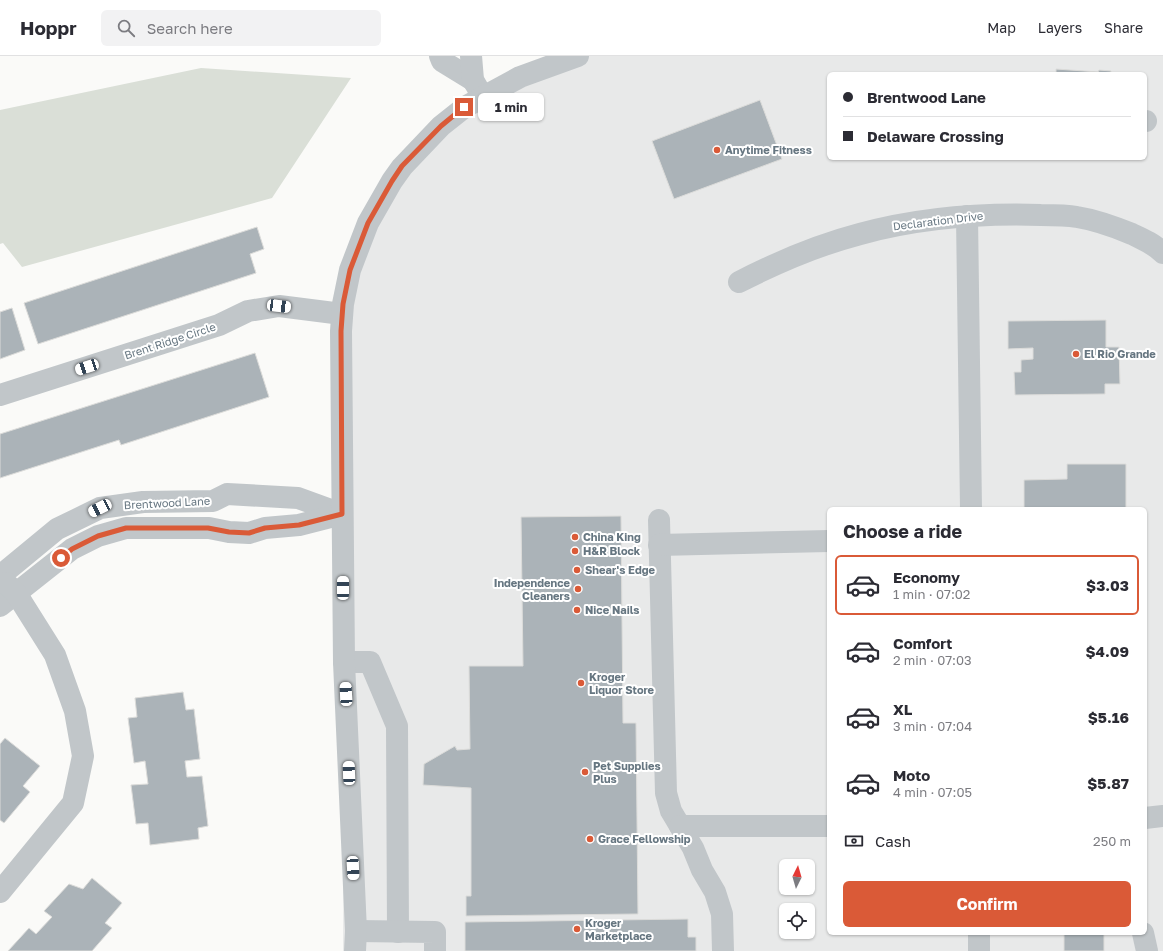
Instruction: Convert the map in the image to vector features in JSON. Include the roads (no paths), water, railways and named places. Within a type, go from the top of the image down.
[{"type":"street","points":[[440,56],[442,61],[478,88]]},
{"type":"street","points":[[471,56],[478,88]]},
{"type":"street","points":[[435,951],[435,932],[398,932],[355,941],[344,662],[342,314],[350,270],[368,223],[402,166],[441,126],[464,107],[478,88],[520,77],[578,56]]},
{"type":"street","name":"Declaration Drive","points":[[739,282],[781,262],[814,249],[860,234],[913,222],[967,216],[1027,214],[1077,216],[1113,226],[1160,243]]},
{"type":"street","points":[[967,216],[970,507]]},
{"type":"street","name":"Brent Ridge Circle","points":[[0,395],[219,325],[248,311],[279,306],[342,314]]},
{"type":"street","name":"Brentwood Lane","points":[[0,576],[57,529],[100,508],[143,502],[213,501],[227,494],[298,498],[342,514]]},
{"type":"street","points":[[265,528],[268,496]]},
{"type":"street","points":[[208,528],[213,501]]},
{"type":"street","name":"Brentwood Lane","points":[[8,600],[72,549],[98,536],[126,528],[208,528],[229,532],[249,533],[265,528],[299,525],[342,514]]},
{"type":"street","points":[[658,520],[666,793],[671,811],[693,848],[702,870],[715,892],[722,914],[723,951]]},
{"type":"street","points":[[659,545],[827,541]]},
{"type":"street","points":[[0,576],[8,600],[55,655],[75,710],[83,756],[73,803],[0,892]]},
{"type":"street","points":[[344,662],[370,662],[397,726],[398,932]]},
{"type":"street","points":[[1147,818],[1163,816]]},
{"type":"street","points":[[680,826],[827,826]]},
{"type":"street","points":[[979,935],[979,951]]},
{"type":"street","points":[[1144,935],[1146,951]]},
{"type":"place","name":"Anytime Fitness","points":[[717,150]]},
{"type":"place","name":"El Rio Grande","points":[[1076,354]]},
{"type":"place","name":"China King","points":[[575,537]]},
{"type":"place","name":"H&R Block","points":[[575,551]]},
{"type":"place","name":"Shear's Edge","points":[[577,570]]},
{"type":"place","name":"Independence Cleaners","points":[[578,589]]},
{"type":"place","name":"Nice Nails","points":[[577,610]]},
{"type":"place","name":"Kroger Liquor Store","points":[[581,683]]},
{"type":"place","name":"Pet Supplies Plus","points":[[585,772]]},
{"type":"place","name":"Grace Fellowship","points":[[590,839]]},
{"type":"place","name":"Kroger Marketplace","points":[[577,929]]}]
